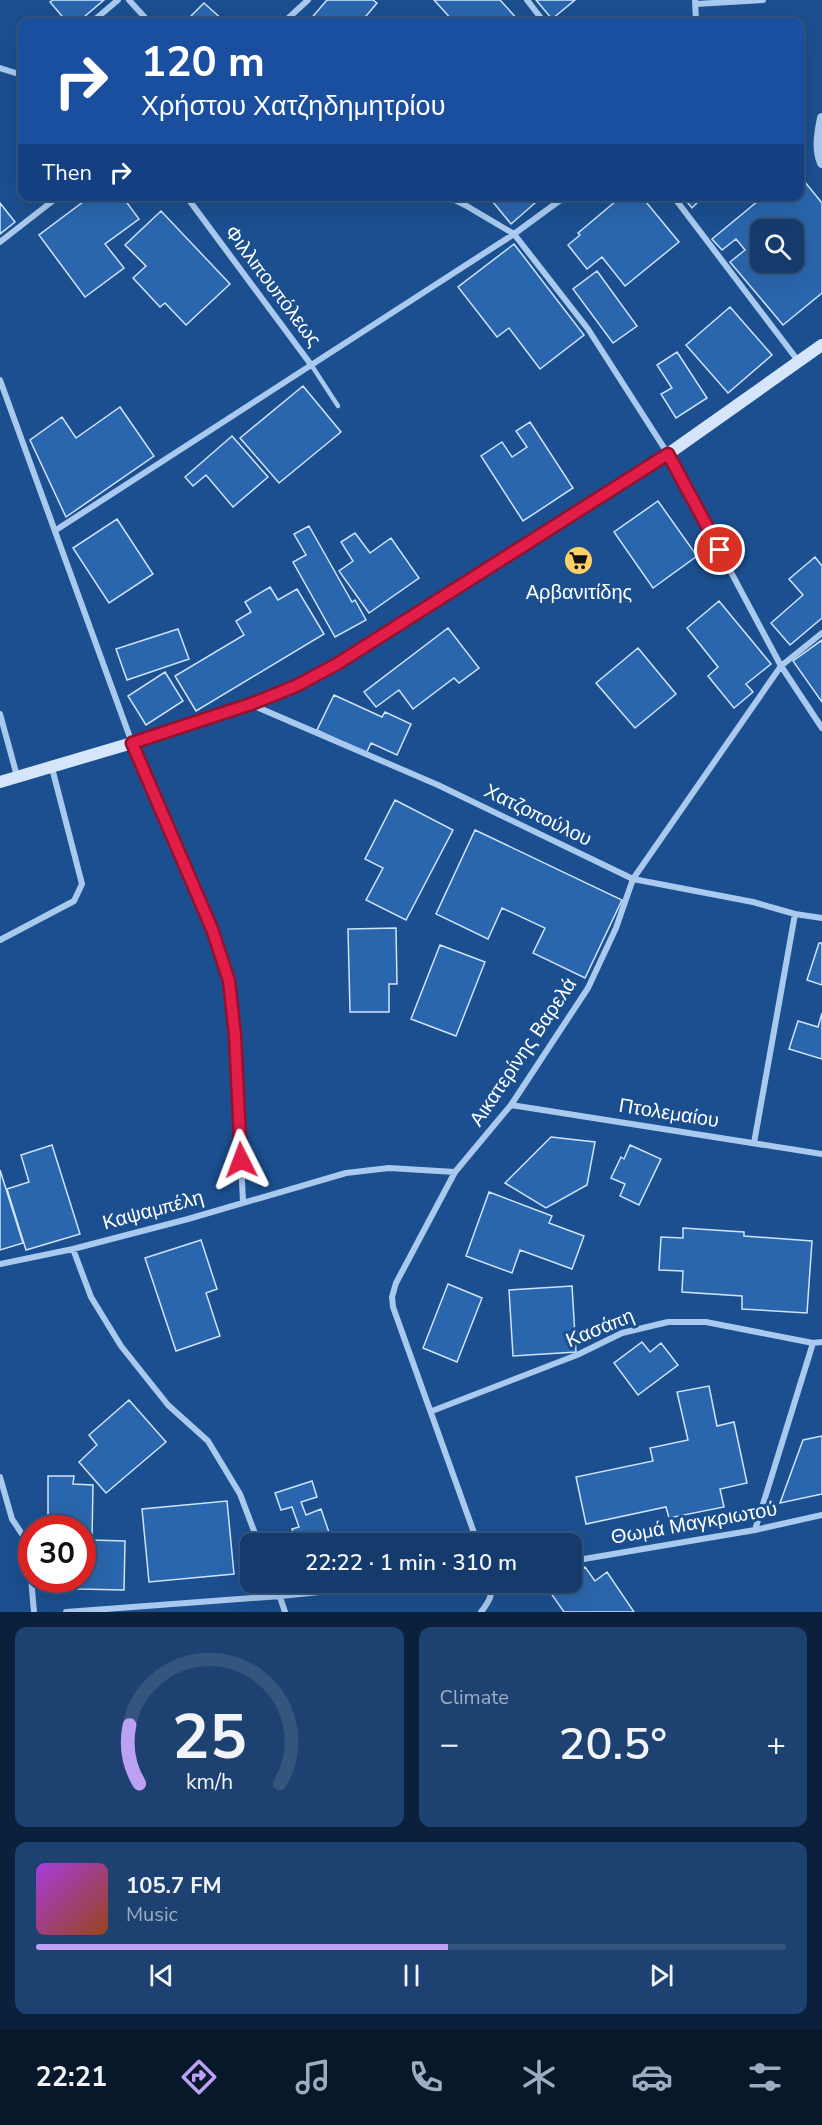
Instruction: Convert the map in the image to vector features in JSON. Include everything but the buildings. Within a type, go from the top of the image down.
[{"type":"main road","points":[[0,783],[132,743],[251,704],[296,686],[337,664],[668,454],[822,345]]},
{"type":"street","points":[[97,18],[118,0]]},
{"type":"street","points":[[129,0],[145,18]]},
{"type":"street","points":[[288,18],[308,0]]},
{"type":"street","points":[[527,0],[541,18]]},
{"type":"street","points":[[696,18],[695,2],[763,0]]},
{"type":"street","points":[[0,68],[18,74]]},
{"type":"street","points":[[822,118],[819,134],[819,157],[822,163]]},
{"type":"street","points":[[0,242],[53,201]]},
{"type":"street","name":"Φιλλιπουπόλεως","points":[[190,201],[312,366]]},
{"type":"street","points":[[457,201],[514,234],[588,329],[668,454],[781,666],[822,728]]},
{"type":"street","points":[[56,530],[514,234],[559,201]]},
{"type":"street","points":[[677,201],[799,362]]},
{"type":"street","points":[[0,380],[132,743],[212,929],[229,981],[235,1035],[243,1202]]},
{"type":"street","name":"Αικατερίνης Βαρελά","points":[[474,1533],[393,1307],[392,1297],[396,1283],[455,1172],[512,1106],[588,988],[616,928],[633,879],[781,666],[822,633]]},
{"type":"street","name":"Χατζοπούλου","points":[[251,704],[438,785],[633,879],[822,918]]},
{"type":"street","points":[[0,714],[18,776]]},
{"type":"street","points":[[0,939],[74,901],[82,884],[52,768]]},
{"type":"street","points":[[754,1143],[795,914]]},
{"type":"street","name":"Πτολεμαίου","points":[[512,1106],[822,1154]]},
{"type":"street","name":"Καψαμπέλη","points":[[0,1263],[73,1248],[188,1219],[346,1173],[389,1168],[455,1172]]},
{"type":"street","points":[[73,1248],[91,1297],[107,1325],[152,1387],[168,1405],[208,1441],[240,1494],[255,1533]]},
{"type":"street","name":"Κασάπη","points":[[432,1411],[577,1355],[622,1333],[668,1322],[706,1322],[813,1343],[822,1342]]},
{"type":"street","points":[[755,1530],[813,1343]]},
{"type":"street","points":[[0,1477],[12,1519],[28,1543],[34,1612]]},
{"type":"street","name":"Θωμά Μαγκριωτού","points":[[582,1559],[755,1530],[822,1515]]},
{"type":"street","points":[[280,1593],[285,1612]]},
{"type":"street","points":[[66,1612],[310,1593]]},
{"type":"street","points":[[481,1612],[491,1593]]},
{"type":"lane","points":[[312,366],[338,406]]},
{"type":"place","name":"Αρβανιτίδης","points":[[579,561]]},
{"type":"route","points":[[241,1160],[235,1035],[229,981],[212,929],[132,743],[251,704],[296,686],[337,664],[668,454],[720,550]]}]
